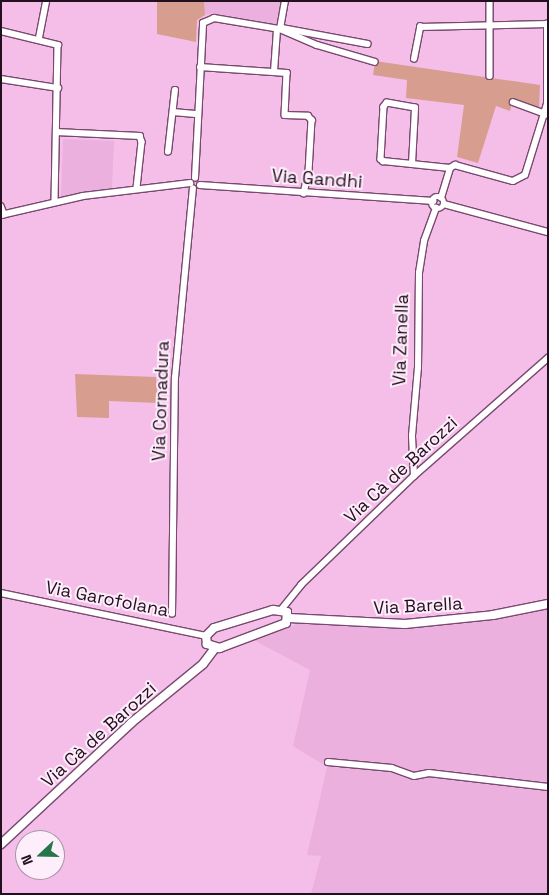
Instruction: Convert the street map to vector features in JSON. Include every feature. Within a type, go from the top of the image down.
[{"type":"street","points":[[39,38],[46,1]]},
{"type":"street","points":[[274,72],[285,1]]},
{"type":"street","points":[[490,1],[490,76]]},
{"type":"street","points":[[190,183],[193,189],[200,185],[195,178],[201,30],[207,19],[368,44]]},
{"type":"street","points":[[412,164],[415,108],[387,103],[384,106],[380,157],[383,161],[450,168],[458,164],[513,181],[520,180],[525,174],[546,115],[548,24],[420,27],[414,59]]},
{"type":"street","points":[[280,29],[318,45],[375,62]]},
{"type":"street","points":[[1,31],[39,38],[58,45],[56,201]]},
{"type":"street","points":[[200,67],[285,72],[289,77],[285,115],[308,116],[312,120],[309,172],[304,193]]},
{"type":"street","points":[[1,79],[58,88]]},
{"type":"street","points":[[168,152],[175,90]]},
{"type":"street","points":[[513,102],[546,115]]},
{"type":"street","points":[[173,112],[198,114]]},
{"type":"street","points":[[56,132],[140,136],[142,145],[137,188]]},
{"type":"street","points":[[444,204],[441,198],[450,168]]},
{"type":"street","points":[[1,206],[2,214],[56,201],[137,188],[190,183],[195,178]]},
{"type":"street","name":"Via Gandhi","points":[[200,185],[433,201]]},
{"type":"street","name":"Via Cornadura","points":[[172,614],[175,378],[193,189]]},
{"type":"street","points":[[441,198],[433,201],[436,208],[444,204],[548,232]]},
{"type":"street","name":"Via Zanella","points":[[414,476],[412,436],[418,368],[419,273],[424,241],[436,208]]},
{"type":"street","name":"Via Cà de Barozzi","points":[[281,610],[301,585],[414,476],[548,358]]},
{"type":"street","name":"Via Garofolana","points":[[1,593],[206,636]]},
{"type":"street","name":"Via Barella","points":[[288,618],[405,624],[500,614],[548,604]]},
{"type":"street","points":[[281,610],[287,612],[288,618],[284,624],[215,648],[207,644],[206,636],[214,628],[281,610]]},
{"type":"street","name":"Via Cà de Barozzi","points":[[1,844],[131,723],[203,664],[215,648]]},
{"type":"street","points":[[328,762],[392,768],[414,776],[430,773],[548,787]]},
{"type":"shaded area","points":[[157,1],[204,1],[205,15],[197,20],[196,42],[157,34]]},
{"type":"shaded area","points":[[204,1],[281,1],[280,25],[276,28],[213,13],[205,15]]},
{"type":"shaded area","points":[[375,61],[540,85],[539,109],[513,100],[510,111],[496,106],[478,163],[457,157],[464,105],[406,98],[407,80],[373,75]]},
{"type":"shaded area","points":[[63,139],[114,141],[112,188],[61,197]]},
{"type":"shaded area","points":[[75,374],[156,377],[158,403],[109,401],[109,418],[77,417]]},
{"type":"shaded area","points":[[548,600],[548,894],[311,894],[321,856],[307,855],[327,767],[293,746],[310,670],[248,637],[293,626],[312,617],[437,618],[491,612]]}]
